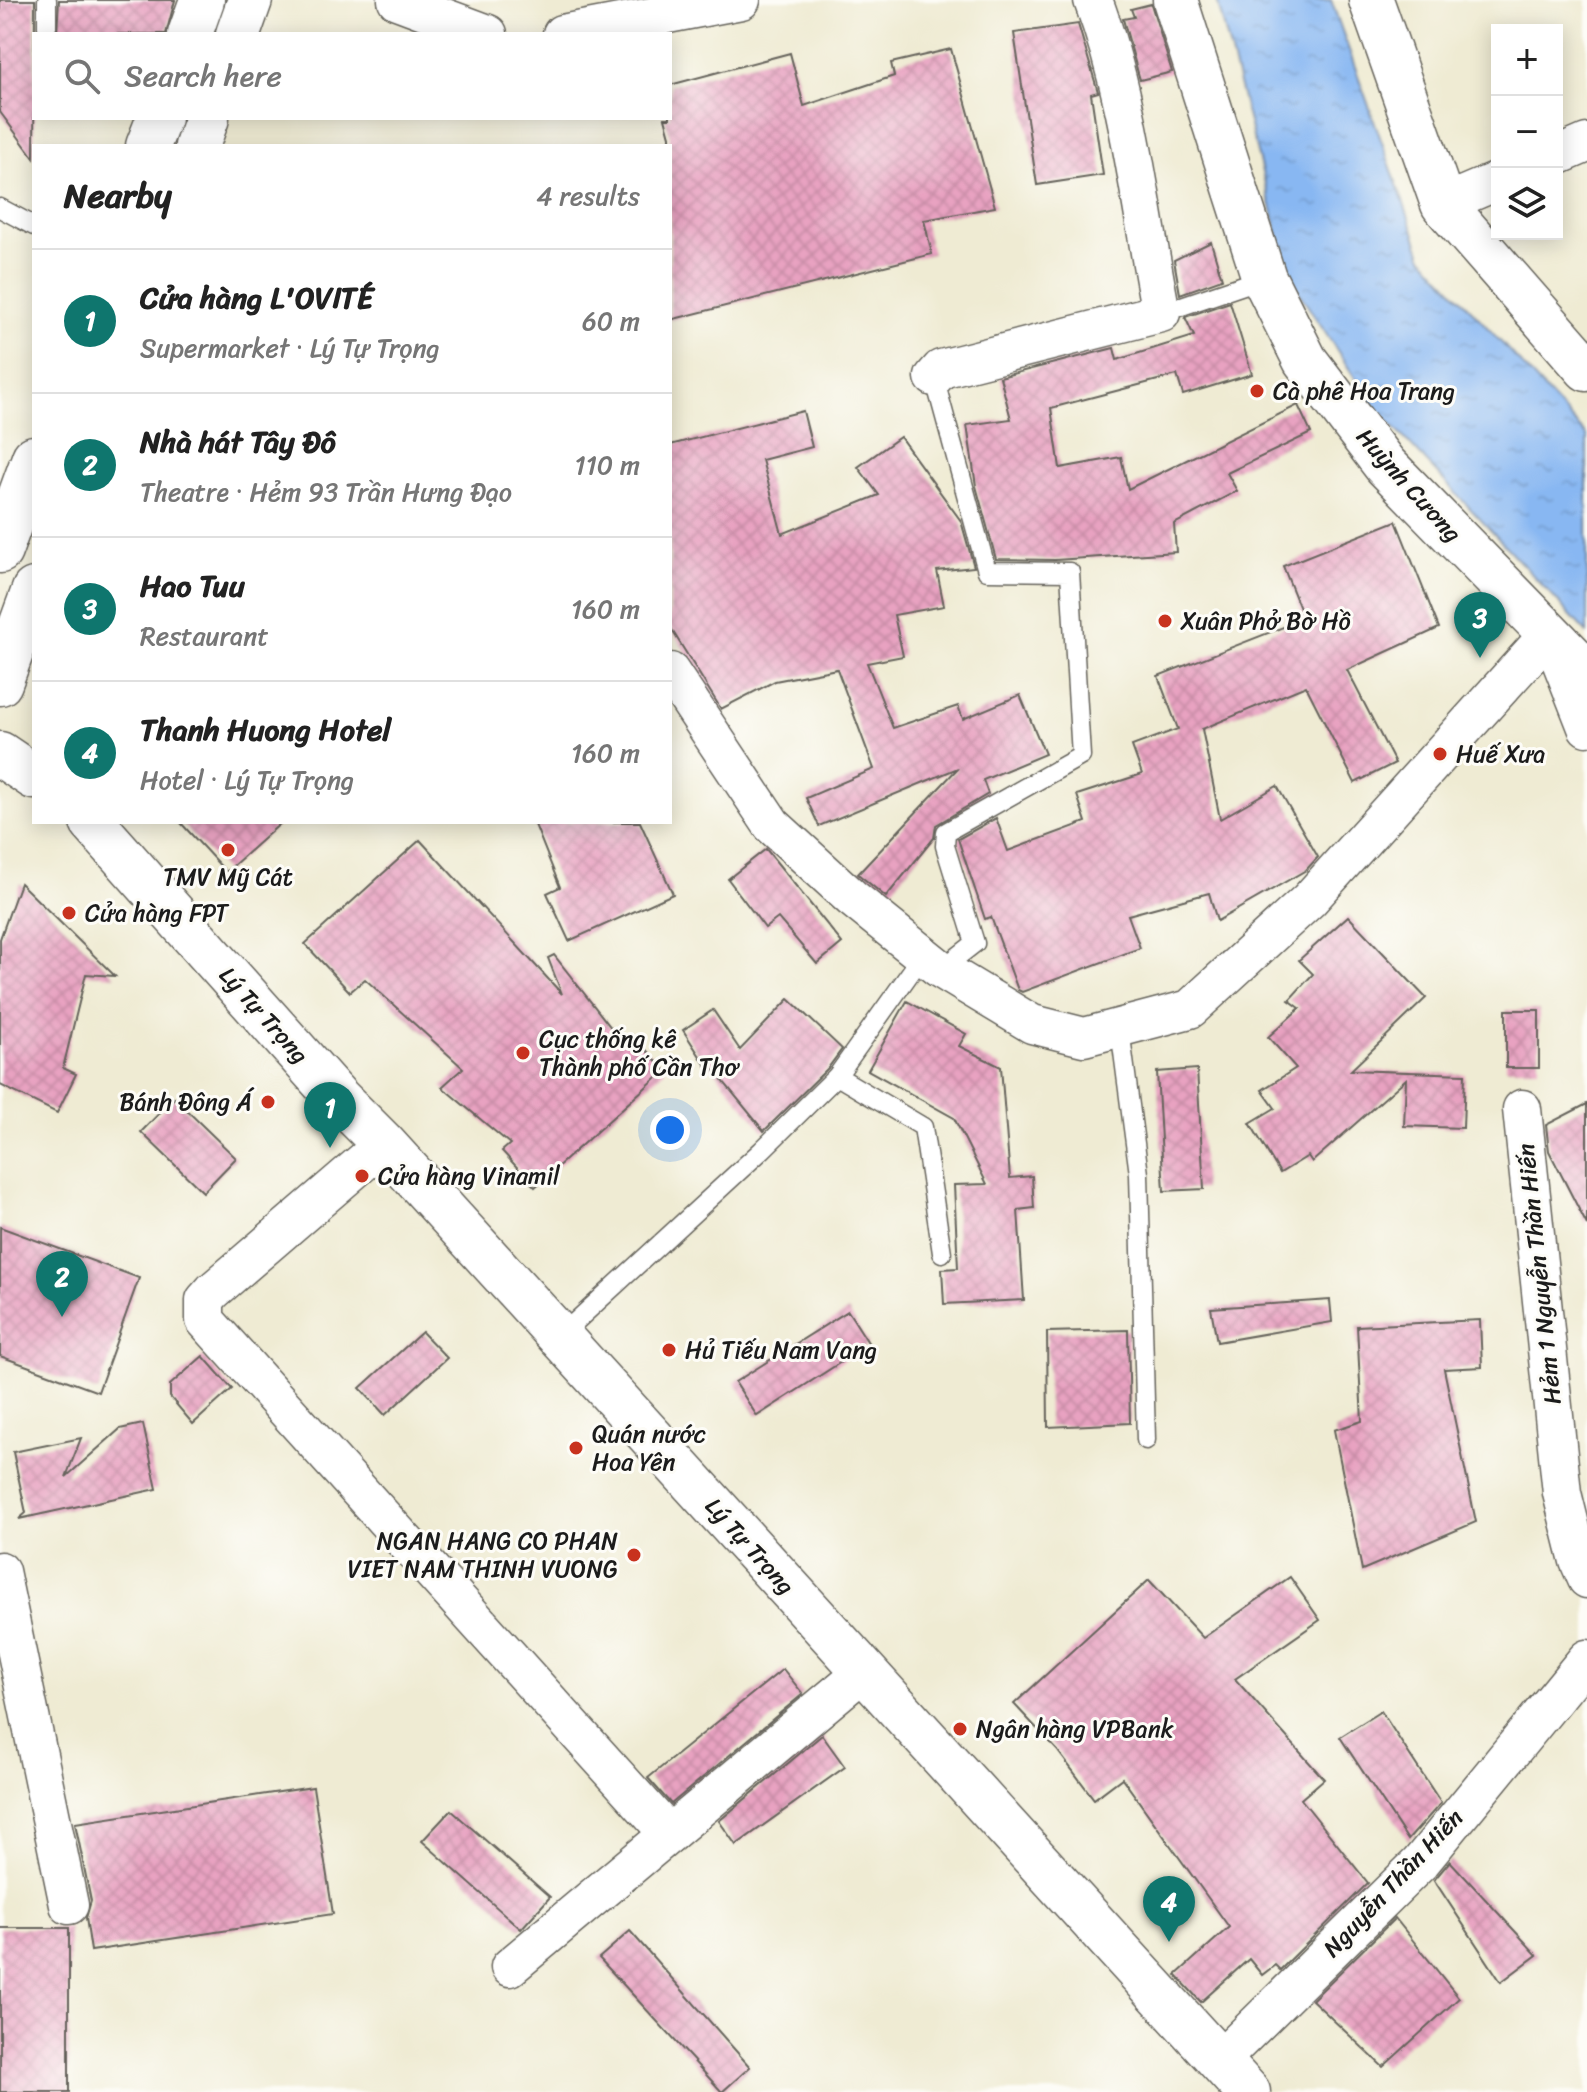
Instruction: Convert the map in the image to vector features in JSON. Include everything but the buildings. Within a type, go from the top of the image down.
[{"type":"main road","points":[[191,32],[202,0]]},
{"type":"main road","points":[[239,32],[250,0]]},
{"type":"main road","name":"Huỳnh Cương","points":[[1175,0],[1264,278],[1305,360],[1385,465],[1587,672]]},
{"type":"main road","points":[[1371,0],[1443,204],[1587,369]]},
{"type":"main road","points":[[149,144],[158,120]]},
{"type":"main road","points":[[198,144],[206,120]]},
{"type":"main road","points":[[0,551],[32,463]]},
{"type":"main road","points":[[0,683],[32,595]]},
{"type":"main road","points":[[0,754],[32,776]]},
{"type":"main road","name":"Lý Tự Trọng","points":[[94,824],[336,1096],[560,1336],[1233,2076]]},
{"type":"street","points":[[397,0],[483,32]]},
{"type":"street","points":[[573,32],[741,0]]},
{"type":"street","points":[[934,377],[941,369],[1161,313],[1139,173],[1110,44],[1093,0]]},
{"type":"street","points":[[1563,153],[1587,143]]},
{"type":"street","points":[[1443,204],[1491,184]]},
{"type":"street","points":[[672,675],[772,825],[933,962],[1032,1024],[1084,1037],[1190,1009],[1298,910],[1550,633],[1587,727]]},
{"type":"street","name":"Hẻm 1 Nguyễn Thần Hiến","points":[[1522,1109],[1562,1493],[1579,1561],[1587,1579]]},
{"type":"street","points":[[384,1144],[213,1291],[205,1300],[205,1320],[669,1834]]},
{"type":"street","points":[[0,1571],[69,1905]]},
{"type":"street","name":"Nguyễn Thần Hiến","points":[[1233,2076],[1420,1863],[1587,1659]]},
{"type":"street","points":[[510,1967],[864,1671]]},
{"type":"lane","points":[[47,0],[47,27]]},
{"type":"lane","points":[[0,208],[32,225]]},
{"type":"lane","points":[[1161,313],[1264,278]]},
{"type":"lane","points":[[560,1336],[762,1150],[837,1076],[933,962],[975,943],[945,846],[946,832],[1081,756],[1070,572],[987,571],[934,377]]},
{"type":"lane","points":[[1120,1029],[1139,1174],[1146,1440]]},
{"type":"lane","points":[[837,1076],[923,1127],[942,1253]]},
{"type":"water","points":[[1217,0],[1331,0],[1423,257],[1587,436],[1587,633],[1373,405],[1290,279]]},
{"type":"place","name":"Cà phê Hoa Trang","points":[[1257,391]]},
{"type":"place","name":"Xuân Phở Bờ Hồ","points":[[1165,621]]},
{"type":"place","name":"Hao Tuu","points":[[1480,658]]},
{"type":"place","name":"Huế Xưa","points":[[1440,754]]},
{"type":"place","name":"TMV Mỹ Cát","points":[[228,850]]},
{"type":"place","name":"Cửa hàng FPT","points":[[69,913]]},
{"type":"place","name":"Cục thống kê Thành phố Cần Thơ","points":[[523,1053]]},
{"type":"place","name":"Bánh Đông Á","points":[[268,1102]]},
{"type":"place","name":"Cửa hàng L'OVITÉ","points":[[330,1148]]},
{"type":"place","name":"Cửa hàng Vinamil","points":[[362,1176]]},
{"type":"place","name":"Nhà hát Tây Đô","points":[[62,1317]]},
{"type":"place","name":"Hủ Tiếu Nam Vang","points":[[669,1350]]},
{"type":"place","name":"Quán nước Hoa Yên","points":[[576,1448]]},
{"type":"place","name":"NGAN HANG CO PHAN VIET NAM THINH VUONG","points":[[634,1555]]},
{"type":"place","name":"Ngân hàng VPBank","points":[[960,1729]]},
{"type":"place","name":"Thanh Huong Hotel","points":[[1169,1942]]}]
